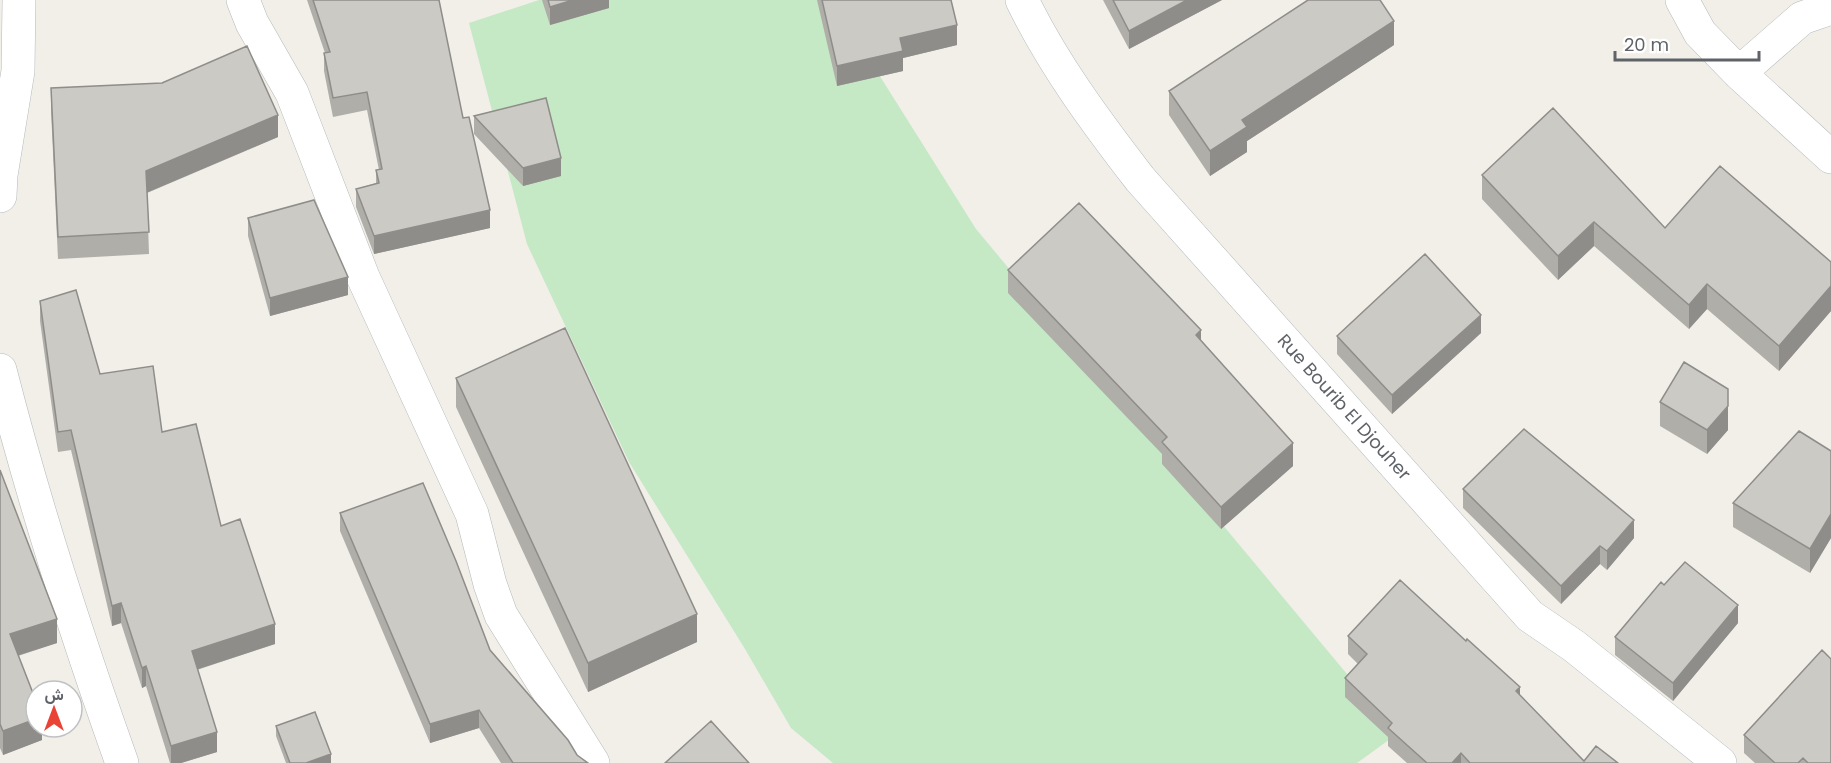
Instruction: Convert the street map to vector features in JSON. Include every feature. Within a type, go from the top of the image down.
[{"type":"street","points":[[0,196],[1,175],[18,71],[19,0]]},
{"type":"street","points":[[243,0],[252,23],[292,93],[363,277],[472,514],[490,584],[501,615],[593,763]]},
{"type":"street","name":"Rue Bourib El Djouher","points":[[1022,0],[1093,118],[1140,179],[1530,616],[1574,646],[1720,763]]},
{"type":"street","points":[[1682,0],[1700,33],[1739,73],[1831,157]]},
{"type":"street","points":[[0,8],[18,71]]},
{"type":"street","points":[[1739,73],[1802,18],[1831,8]]},
{"type":"street","points":[[0,370],[26,469],[122,763]]},
{"type":"green space","points":[[539,0],[832,0],[976,229],[1397,734],[1357,763],[833,763],[791,728],[745,649],[629,462],[527,244],[469,23]]},
{"type":"building","points":[[313,0],[439,0],[463,118],[469,117],[490,210],[374,236],[356,189],[379,183],[376,170],[382,169],[367,92],[333,98],[324,53],[330,52]]},
{"type":"building","points":[[548,0],[573,0],[550,7]]},
{"type":"building","points":[[822,0],[951,0],[957,25],[900,38],[903,51],[837,66]]},
{"type":"building","points":[[1113,0],[1187,0],[1129,31]]},
{"type":"building","points":[[1308,0],[1380,0],[1394,21],[1242,120],[1247,127],[1210,151],[1169,91]]},
{"type":"building","points":[[247,46],[278,115],[146,171],[149,232],[58,237],[51,88],[162,83]]},
{"type":"building","points":[[546,98],[561,158],[523,168],[474,116]]},
{"type":"building","points":[[1553,108],[1665,228],[1720,166],[1831,262],[1831,286],[1779,346],[1707,284],[1689,305],[1594,222],[1558,256],[1482,175]]},
{"type":"building","points":[[314,200],[348,277],[270,298],[248,218]]},
{"type":"building","points":[[1079,203],[1201,330],[1196,335],[1293,443],[1221,507],[1162,442],[1167,437],[1008,270]]},
{"type":"building","points":[[1425,254],[1481,315],[1392,395],[1337,336]]},
{"type":"building","points":[[76,290],[100,374],[153,366],[162,432],[196,424],[221,526],[240,519],[275,624],[192,651],[217,732],[171,746],[146,666],[142,668],[121,603],[112,606],[71,430],[58,432],[40,301]]},
{"type":"building","points":[[565,328],[697,614],[588,663],[456,378]]},
{"type":"building","points":[[1684,362],[1728,389],[1728,406],[1707,430],[1660,402]]},
{"type":"building","points":[[1524,429],[1634,520],[1607,551],[1600,546],[1561,586],[1463,489]]},
{"type":"building","points":[[1799,431],[1831,451],[1831,514],[1810,549],[1733,503]]},
{"type":"building","points":[[0,470],[57,619],[10,634],[27,679],[24,679],[24,723],[3,731],[0,724]]},
{"type":"building","points":[[423,483],[490,650],[568,740],[577,755],[588,763],[513,763],[479,710],[430,724],[340,513]]},
{"type":"building","points":[[1685,562],[1738,605],[1673,683],[1615,637],[1661,582],[1664,585]]},
{"type":"building","points":[[1400,580],[1520,687],[1516,691],[1584,761],[1596,746],[1618,763],[1470,763],[1461,753],[1452,763],[1427,763],[1388,728],[1392,723],[1345,678],[1367,654],[1348,636]]},
{"type":"building","points":[[1822,650],[1831,659],[1831,763],[1808,763],[1803,758],[1798,763],[1775,763],[1744,735]]},
{"type":"building","points":[[315,712],[331,754],[306,763],[290,763],[276,726]]},
{"type":"building","points":[[711,721],[749,763],[665,763]]}]
